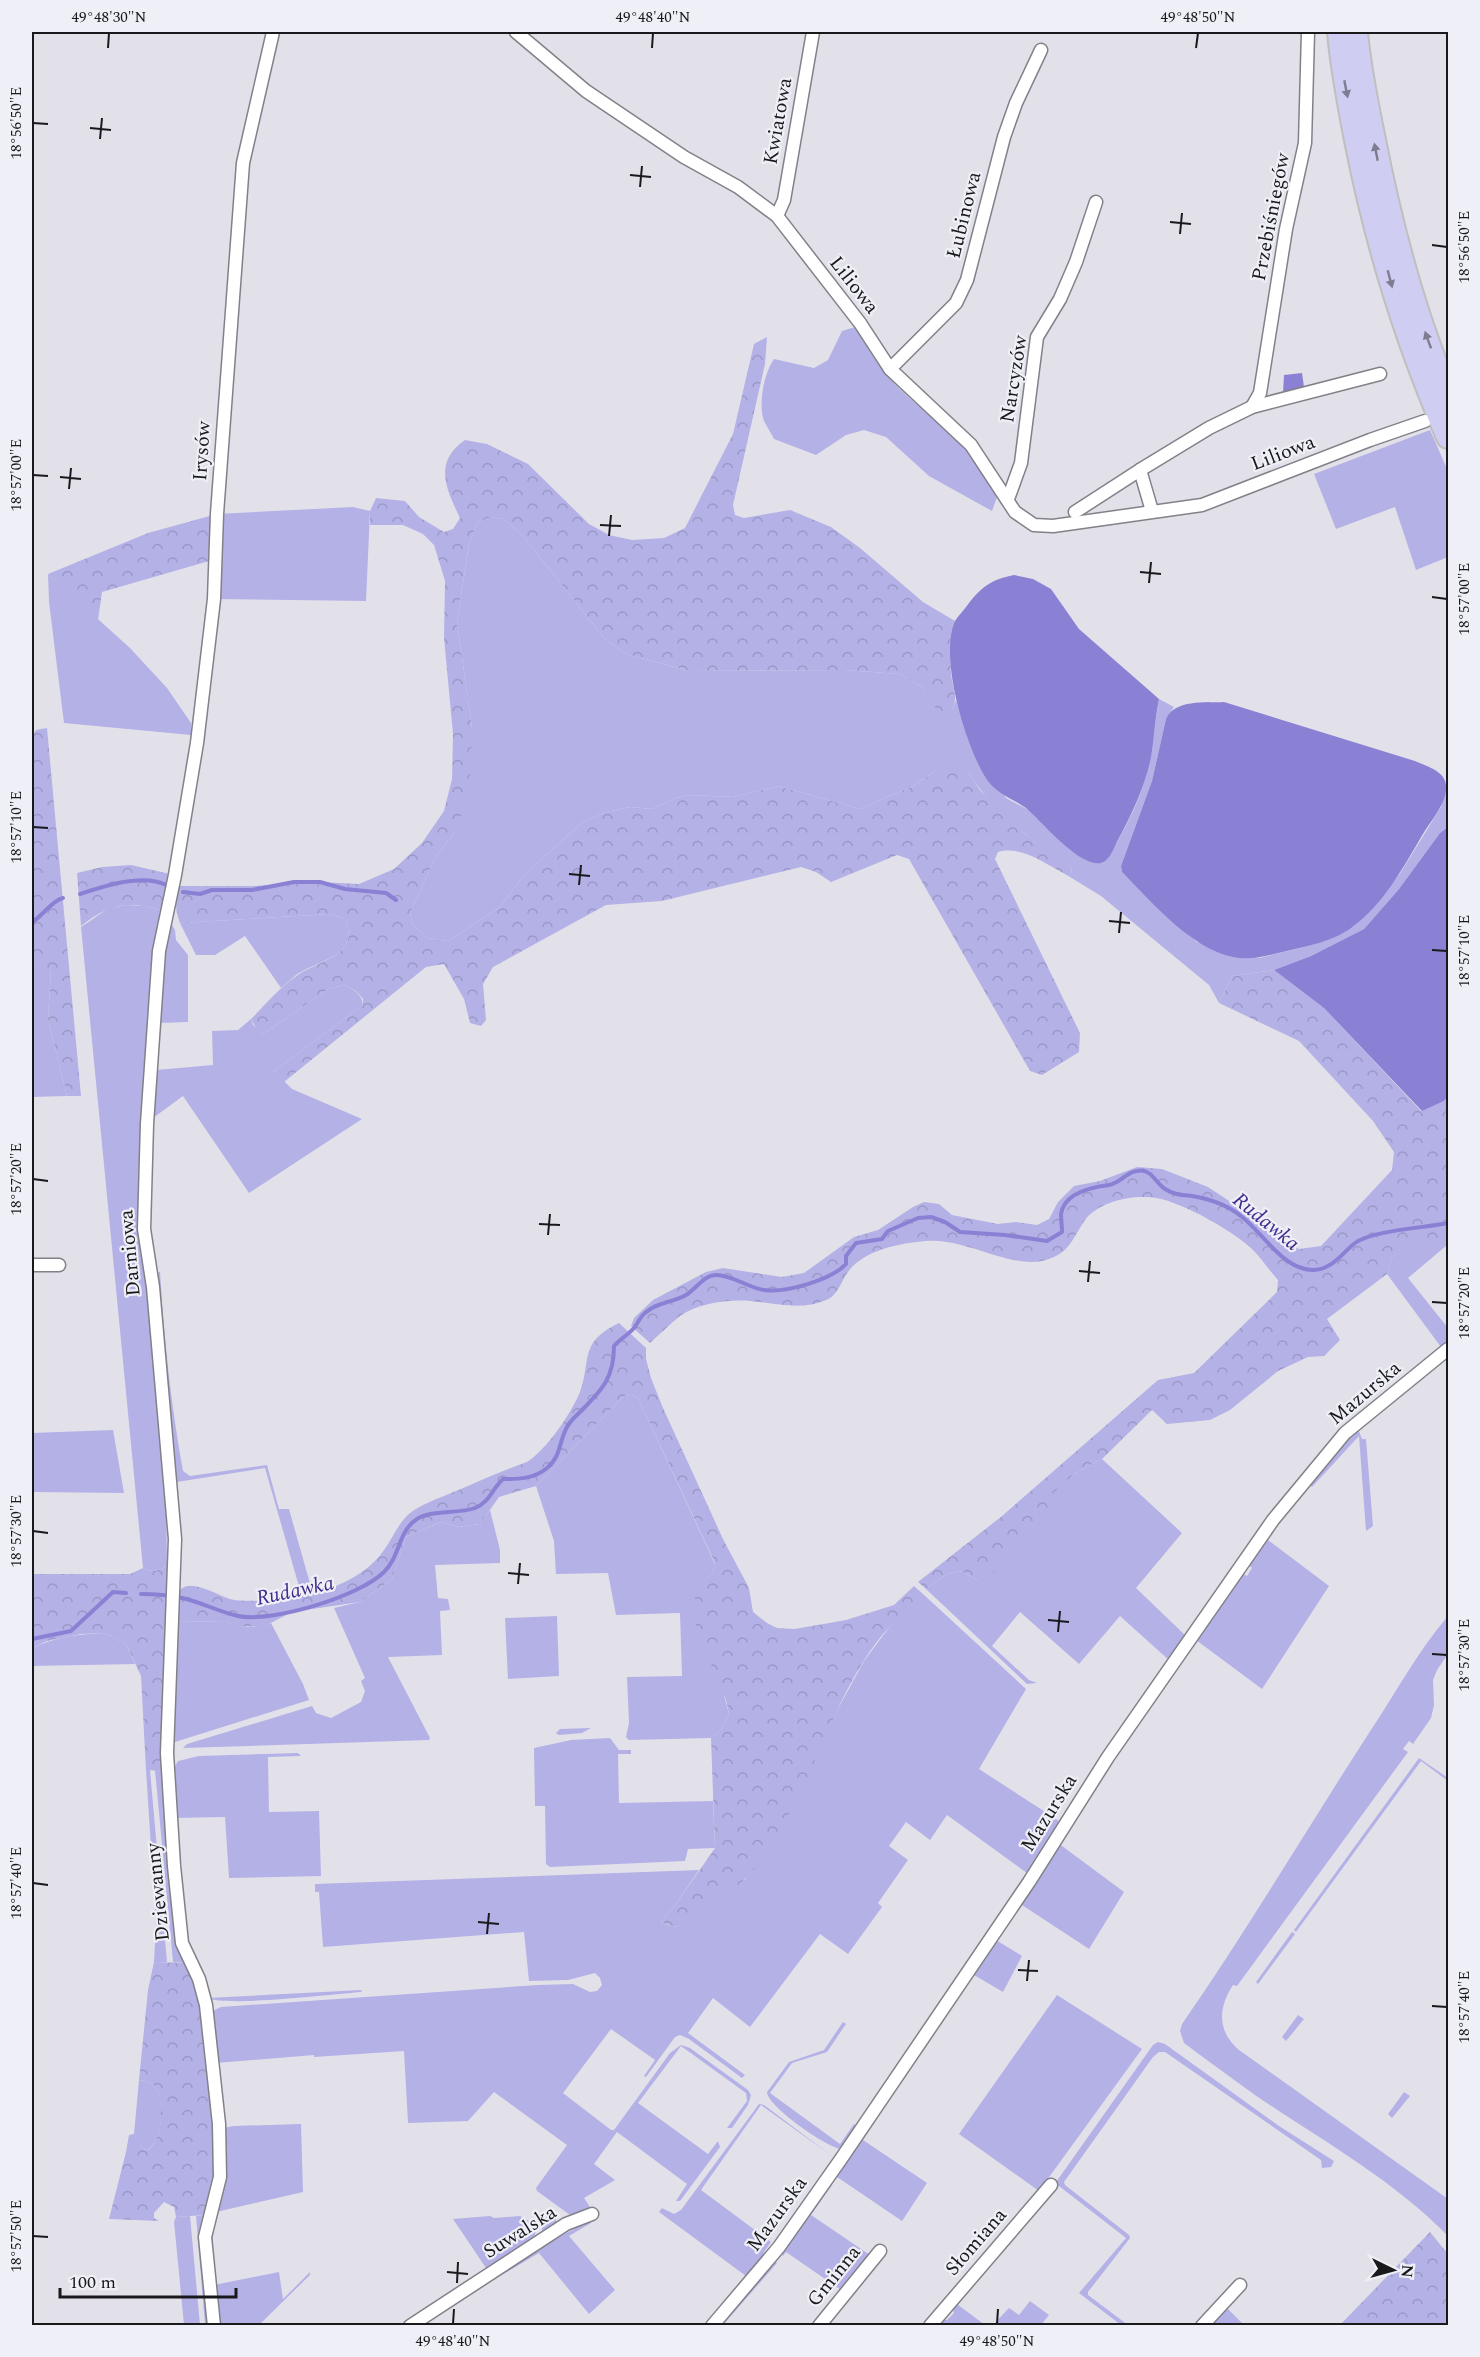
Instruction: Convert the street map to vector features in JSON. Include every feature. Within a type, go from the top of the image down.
[{"type":"highway","points":[[1339,32],[1342,66],[1368,198],[1390,283],[1428,390],[1449,437]]},
{"type":"highway","points":[[1356,32],[1359,63],[1384,195],[1410,289],[1449,394]]},
{"type":"street","name":"Irysów","points":[[168,912],[197,743],[213,599],[243,163],[273,32]]},
{"type":"street","name":"Liliowa","points":[[516,32],[586,91],[684,157],[738,187],[777,216],[860,323],[890,369],[970,445],[1015,512],[1034,525],[1044,527],[1202,505],[1425,421]]},
{"type":"street","name":"Kwiatowa","points":[[777,216],[784,200],[813,32]]},
{"type":"street","name":"Przebiśniegów","points":[[1252,407],[1260,393],[1286,229],[1305,143],[1308,32]]},
{"type":"street","name":"Łubinowa","points":[[890,369],[956,303],[967,280],[1004,137],[1016,103],[1041,50]]},
{"type":"street","name":"Narcyzów","points":[[1008,499],[1021,463],[1037,337],[1059,299],[1076,262],[1096,202]]},
{"type":"street","points":[[1075,512],[1209,428],[1252,407],[1380,374]]},
{"type":"street","points":[[1140,470],[1152,511]]},
{"type":"street","name":"Darniowa","points":[[168,912],[159,951],[147,1124],[144,1229],[153,1287],[172,1486],[176,1555],[173,1591]]},
{"type":"street","points":[[32,1265],[59,1265]]},
{"type":"street","name":"Mazurska","points":[[712,2325],[779,2247],[841,2159],[1029,1882],[1108,1757],[1273,1520],[1345,1433],[1449,1349]]},
{"type":"street","name":"Dziewanny","points":[[173,1591],[167,1753],[173,1854],[182,1943],[202,1986],[206,2005],[219,2124],[220,2177],[205,2237],[214,2325]]},
{"type":"street","name":"Słomiana","points":[[930,2325],[1051,2185]]},
{"type":"street","name":"Suwalska","points":[[410,2325],[567,2224],[592,2214]]},
{"type":"street","name":"Gminna","points":[[819,2325],[879,2251]]},
{"type":"street","points":[[1202,2325],[1240,2285]]},
{"type":"green space","points":[[855,327],[886,374],[976,461],[997,497],[992,511],[929,476],[886,437],[864,430],[846,435],[816,455],[774,439],[764,421],[762,398],[765,380],[774,359],[814,368],[828,360],[842,331]]},
{"type":"green space","points":[[767,337],[765,364],[733,505],[735,515],[744,518],[790,510],[831,527],[860,548],[923,602],[955,621],[951,647],[951,673],[955,697],[951,714],[939,713],[922,687],[900,674],[844,670],[690,671],[626,654],[604,638],[523,536],[504,519],[491,517],[477,523],[469,544],[457,622],[472,728],[471,769],[464,807],[456,831],[436,856],[410,913],[413,925],[428,938],[448,941],[499,908],[525,874],[583,822],[606,812],[631,807],[652,809],[675,798],[690,795],[733,797],[779,786],[860,809],[913,786],[934,772],[954,766],[968,772],[980,790],[1025,834],[1071,867],[1072,874],[1065,874],[1016,851],[998,852],[995,859],[1080,1033],[1079,1052],[1042,1075],[1030,1071],[909,859],[897,855],[831,882],[816,872],[801,867],[662,901],[606,905],[493,967],[483,984],[486,1020],[481,1026],[470,1023],[464,999],[444,964],[426,967],[284,1082],[274,1071],[363,1005],[363,999],[356,991],[345,985],[330,988],[263,1034],[257,1030],[251,1019],[289,982],[342,950],[349,932],[345,919],[330,914],[180,923],[176,909],[177,896],[179,886],[252,886],[320,882],[359,884],[394,869],[422,843],[444,811],[452,779],[453,734],[444,638],[445,581],[434,545],[423,534],[403,525],[370,525],[370,511],[376,498],[405,501],[419,517],[444,532],[453,529],[460,518],[450,497],[445,476],[446,467],[455,448],[465,440],[487,444],[528,464],[589,524],[609,535],[632,540],[664,538],[685,528],[733,434],[754,344]]},
{"type":"green space","points":[[1430,430],[1448,471],[1448,557],[1416,570],[1395,507],[1336,529],[1314,474]]},
{"type":"green space","points":[[353,507],[370,511],[366,601],[214,599],[217,514]]},
{"type":"green space","points":[[217,514],[216,559],[102,592],[98,620],[48,574],[148,533]]},
{"type":"green space","points":[[491,517],[504,519],[523,536],[604,638],[626,654],[690,671],[844,670],[900,674],[922,687],[940,713],[951,713],[956,700],[968,738],[1006,798],[1111,854],[1141,792],[1149,762],[1159,699],[1174,707],[1166,719],[1152,781],[1121,866],[1122,872],[1197,942],[1259,958],[1305,947],[1336,936],[1354,926],[1376,904],[1401,872],[1441,807],[1446,784],[1448,827],[1440,833],[1399,889],[1364,929],[1311,956],[1274,970],[1232,976],[1219,1003],[1209,985],[1101,896],[1065,874],[1072,874],[1071,867],[1014,825],[989,800],[968,772],[934,772],[913,786],[860,809],[779,786],[733,797],[690,795],[675,798],[652,809],[631,807],[606,812],[583,822],[525,874],[499,908],[448,941],[428,938],[413,925],[410,913],[436,856],[456,831],[472,728],[457,622],[469,544],[477,523]]},
{"type":"green space","points":[[48,574],[130,648],[167,688],[191,723],[191,735],[64,723],[49,602]]},
{"type":"green space","points":[[47,728],[81,1096],[67,1096],[48,1019],[51,969],[32,965],[32,893],[34,892],[32,737],[36,730]]},
{"type":"green space","points":[[131,865],[170,874],[160,910],[137,905],[118,906],[100,913],[81,926],[77,873],[102,867]]},
{"type":"green space","points":[[126,905],[160,910],[141,1229],[166,1490],[167,1566],[152,1571],[143,1568],[81,927],[109,908]]},
{"type":"green space","points":[[330,914],[345,919],[349,931],[348,941],[343,949],[296,975],[281,988],[245,936],[215,955],[196,955],[180,923]]},
{"type":"green space","points":[[167,925],[172,925],[176,940],[188,955],[188,1022],[159,1023]]},
{"type":"green space","points":[[32,965],[51,968],[48,1019],[67,1096],[32,1097]]},
{"type":"green space","points":[[1274,970],[1324,1008],[1421,1111],[1444,1101],[1448,1096],[1448,1244],[1446,1246],[1418,1245],[1392,1257],[1387,1274],[1327,1319],[1340,1340],[1324,1356],[1308,1357],[1278,1371],[1230,1410],[1210,1420],[1167,1424],[1152,1410],[1102,1459],[1074,1474],[1045,1501],[1051,1514],[990,1576],[978,1580],[960,1571],[947,1574],[926,1589],[918,1582],[1002,1516],[1158,1380],[1194,1373],[1277,1292],[1278,1280],[1255,1253],[1233,1234],[1179,1205],[1156,1198],[1128,1198],[1117,1200],[1091,1213],[1065,1249],[1046,1260],[1018,1261],[941,1241],[905,1244],[883,1249],[863,1258],[848,1272],[834,1295],[816,1303],[798,1306],[733,1301],[705,1305],[680,1316],[650,1343],[631,1326],[634,1318],[653,1300],[706,1272],[723,1268],[782,1277],[804,1273],[854,1237],[878,1230],[924,1202],[939,1204],[952,1215],[998,1224],[1016,1222],[1037,1225],[1049,1219],[1058,1202],[1074,1186],[1100,1181],[1137,1167],[1162,1169],[1208,1187],[1243,1210],[1271,1235],[1299,1249],[1321,1246],[1392,1170],[1394,1152],[1373,1121],[1299,1041],[1219,1003],[1232,976]]},
{"type":"green space","points":[[345,985],[359,995],[363,1005],[274,1071],[292,1089],[362,1119],[249,1193],[183,1096],[153,1118],[156,1070],[213,1065],[212,1031],[238,1030],[251,1019],[253,1025],[263,1034],[330,988]]},
{"type":"green space","points":[[1424,1242],[1446,1246],[1408,1278],[1448,1328],[1448,1346],[1441,1347],[1387,1274],[1392,1257],[1409,1247]]},
{"type":"green space","points":[[160,1272],[168,1372],[183,1471],[190,1476],[267,1465],[279,1509],[289,1509],[311,1587],[300,1590],[265,1468],[177,1482],[179,1512],[177,1511],[157,1273]]},
{"type":"green space","points":[[619,1323],[646,1348],[646,1359],[651,1378],[663,1408],[723,1539],[749,1588],[753,1612],[777,1628],[794,1629],[846,1620],[894,1605],[914,1586],[923,1594],[890,1626],[863,1662],[834,1716],[796,1801],[765,1854],[743,1881],[724,1894],[701,1917],[680,1927],[661,1922],[715,1848],[711,1738],[722,1729],[729,1714],[726,1700],[696,1628],[694,1609],[696,1589],[713,1572],[715,1563],[638,1398],[631,1395],[624,1396],[536,1486],[499,1497],[480,1524],[459,1527],[441,1522],[406,1537],[392,1579],[360,1602],[292,1612],[263,1627],[237,1626],[225,1621],[176,1622],[180,1590],[185,1587],[204,1588],[230,1599],[249,1601],[301,1596],[338,1585],[356,1576],[378,1558],[402,1521],[410,1513],[425,1504],[527,1462],[550,1440],[571,1411],[580,1392],[592,1345],[606,1330]]},
{"type":"green space","points":[[631,1395],[638,1398],[715,1564],[713,1572],[696,1590],[729,1714],[722,1729],[711,1738],[629,1740],[626,1737],[629,1723],[627,1677],[682,1676],[680,1613],[616,1615],[608,1573],[556,1574],[554,1541],[536,1486],[624,1396]]},
{"type":"green space","points":[[1358,1429],[1362,1439],[1366,1439],[1373,1526],[1366,1531],[1359,1436],[1312,1487],[1307,1482],[1333,1451]]},
{"type":"green space","points":[[113,1430],[124,1493],[32,1492],[32,1433]]},
{"type":"green space","points":[[1102,1459],[1182,1533],[1136,1588],[1187,1637],[1170,1661],[1120,1616],[1079,1664],[1020,1612],[992,1646],[1029,1680],[1037,1683],[1027,1684],[926,1589],[947,1574],[960,1571],[978,1580],[1044,1501],[1074,1474]]},
{"type":"green space","points":[[490,1510],[500,1550],[500,1563],[435,1565],[438,1598],[448,1599],[450,1610],[440,1611],[442,1655],[388,1657],[429,1740],[183,1748],[187,1744],[312,1706],[316,1713],[331,1718],[361,1702],[365,1691],[361,1681],[365,1678],[334,1608],[360,1602],[392,1579],[406,1537],[441,1522],[459,1527],[480,1524]]},
{"type":"green space","points":[[1271,1528],[1274,1531],[1268,1540],[1329,1586],[1262,1689],[1196,1640],[1240,1572],[1247,1576],[1252,1568],[1247,1563]]},
{"type":"green space","points":[[167,1566],[164,1771],[146,1770],[141,1676],[126,1644],[105,1633],[81,1634],[47,1641],[32,1648],[32,1574],[130,1574],[143,1568],[155,1571]]},
{"type":"green space","points":[[923,1594],[1026,1689],[979,1769],[1059,1821],[1073,1800],[1074,1803],[1019,1888],[1016,1889],[1027,1873],[947,1815],[930,1840],[906,1822],[889,1846],[908,1860],[878,1903],[882,1907],[848,1954],[820,1934],[750,2027],[713,1998],[688,2033],[745,2075],[742,2078],[689,2039],[680,2035],[675,2037],[646,2077],[644,2076],[655,2060],[611,2029],[563,2093],[611,2130],[614,2130],[670,2053],[681,2045],[690,2048],[748,2090],[751,2095],[748,2105],[732,2128],[727,2128],[747,2101],[746,2093],[681,2046],[638,2103],[708,2154],[718,2141],[720,2147],[680,2201],[676,2201],[687,2184],[617,2132],[594,2164],[615,2180],[584,2198],[592,2210],[570,2215],[536,2188],[567,2145],[494,2092],[468,2121],[408,2123],[404,2051],[216,2063],[210,2012],[221,2007],[538,1985],[573,1984],[590,1992],[597,1991],[602,1985],[595,1973],[568,1980],[529,1981],[524,1932],[323,1947],[319,1892],[315,1892],[315,1884],[699,1870],[661,1922],[672,1926],[689,1924],[725,1892],[745,1880],[864,1661],[899,1614]]},
{"type":"green space","points":[[557,1616],[559,1676],[508,1679],[505,1618]]},
{"type":"green space","points":[[1448,1616],[1448,1654],[1433,1680],[1434,1705],[1431,1718],[1413,1744],[1409,1741],[1403,1749],[1408,1752],[1237,1986],[1233,1985],[1225,2002],[1222,2019],[1227,2035],[1239,2050],[1448,2199],[1448,2236],[1404,2196],[1380,2178],[1255,2095],[1184,2043],[1180,2031],[1182,2024],[1254,1916],[1407,1673]]},
{"type":"green space","points":[[225,1621],[248,1627],[271,1623],[309,1700],[175,1742],[172,1741],[175,1622]]},
{"type":"green space","points":[[105,1633],[126,1644],[135,1664],[32,1666],[32,1648],[67,1637]]},
{"type":"green space","points":[[591,1728],[582,1733],[559,1735],[556,1733],[560,1729]]},
{"type":"green space","points":[[610,1738],[619,1750],[631,1750],[631,1754],[618,1754],[619,1803],[713,1801],[715,1848],[688,1849],[685,1861],[550,1867],[546,1864],[545,1806],[535,1806],[534,1748],[571,1740]]},
{"type":"green space","points":[[298,1753],[301,1756],[268,1757],[269,1812],[319,1811],[321,1876],[229,1878],[225,1817],[173,1818],[172,1771],[178,1761],[199,1756]]},
{"type":"green space","points":[[1419,1758],[1448,1778],[1448,1781],[1421,1761],[1296,1932],[1294,1930]]},
{"type":"green space","points":[[146,1770],[150,1770],[167,1962],[154,1962],[156,1924]]},
{"type":"green space","points":[[155,1770],[164,1771],[185,1963],[173,1962]]},
{"type":"green space","points":[[1058,1843],[1124,1892],[1089,1949],[1019,1903]]},
{"type":"green space","points":[[1292,1932],[1295,1934],[1258,1984],[1256,1982]]},
{"type":"green space","points":[[996,1940],[1022,1956],[1003,1992],[974,1975]]},
{"type":"green space","points":[[154,1962],[185,1963],[198,1985],[217,2166],[205,2215],[176,2217],[174,2207],[164,2202],[154,2213],[154,2218],[159,2221],[109,2219],[126,2152],[131,2146],[140,2146],[147,2150],[152,2146],[159,2131],[161,2111],[159,2094],[153,2084],[139,2080],[148,1990]]},
{"type":"green space","points":[[362,1990],[361,1992],[257,2001],[208,1998]]},
{"type":"green space","points":[[1057,1995],[1142,2049],[1039,2191],[959,2134]]},
{"type":"green space","points":[[1298,2015],[1304,2019],[1286,2041],[1282,2037]]},
{"type":"green space","points":[[843,2022],[846,2024],[827,2052],[792,2063],[770,2093],[840,2144],[854,2124],[859,2127],[841,2149],[823,2141],[786,2116],[776,2107],[767,2092],[789,2062],[824,2050]]},
{"type":"green space","points":[[1158,2042],[1165,2044],[1279,2126],[1334,2161],[1331,2167],[1322,2168],[1321,2160],[1165,2052],[1159,2052],[1153,2057],[1064,2182],[1129,2235],[1130,2238],[1088,2292],[1088,2295],[1128,2325],[1121,2325],[1079,2293],[1126,2238],[1059,2186],[1047,2199],[1054,2185],[1153,2045]]},
{"type":"green space","points":[[139,2080],[153,2084],[156,2088],[161,2102],[161,2121],[152,2146],[147,2150],[140,2146],[132,2146],[126,2152],[129,2135],[134,2134]]},
{"type":"green space","points":[[1404,2092],[1410,2096],[1392,2118],[1388,2114]]},
{"type":"green space","points":[[759,2104],[764,2105],[832,2156],[761,2105],[701,2190],[771,2242],[761,2262],[746,2276],[659,2212],[662,2208],[674,2214],[681,2210]]},
{"type":"green space","points":[[871,2122],[874,2123],[863,2140],[927,2183],[902,2221],[837,2177],[841,2171],[840,2168]]},
{"type":"green space","points":[[301,2124],[303,2192],[216,2212],[211,2253],[208,2236],[224,2128]]},
{"type":"green space","points":[[828,2185],[832,2185],[811,2215],[870,2255],[841,2290],[786,2252],[783,2256],[781,2252]]},
{"type":"green space","points":[[550,2211],[555,2216],[557,2224],[542,2236],[542,2223]]},
{"type":"green space","points":[[205,2215],[212,2325],[205,2325],[196,2216]]},
{"type":"green space","points":[[190,2216],[200,2325],[184,2325],[174,2222],[176,2217]]},
{"type":"green space","points":[[490,2216],[494,2218],[520,2216],[534,2224],[536,2228],[534,2241],[486,2268],[453,2219]]},
{"type":"green space","points":[[588,2221],[591,2223],[569,2236],[615,2290],[589,2314],[539,2253],[490,2282],[509,2269],[514,2262]]},
{"type":"green space","points":[[1430,2232],[1448,2254],[1448,2325],[1340,2325]]},
{"type":"green space","points":[[774,2261],[777,2263],[723,2325],[719,2326]]},
{"type":"green space","points":[[279,2272],[283,2299],[310,2272],[310,2275],[259,2325],[219,2325],[214,2285]]},
{"type":"green space","points":[[962,2298],[957,2304],[985,2325],[933,2326],[941,2320],[947,2320],[954,2313],[952,2305],[957,2299]]},
{"type":"green space","points":[[1030,2301],[1049,2315],[1041,2325],[993,2325],[1009,2308],[1019,2315]]},
{"type":"green space","points":[[1227,2308],[1244,2325],[1207,2326]]},
{"type":"shaded area","points":[[1302,373],[1304,387],[1283,393],[1284,375]]},
{"type":"shaded area","points":[[1014,575],[1033,579],[1051,589],[1079,629],[1159,699],[1151,757],[1138,799],[1105,861],[1096,863],[1075,854],[1026,808],[993,787],[984,775],[962,722],[956,700],[950,656],[955,621],[981,589],[998,579]]},
{"type":"shaded area","points":[[1224,702],[1415,761],[1434,770],[1445,780],[1446,792],[1442,805],[1393,883],[1366,916],[1340,935],[1313,945],[1267,956],[1233,957],[1217,952],[1187,934],[1159,910],[1122,872],[1121,866],[1152,781],[1166,719],[1176,708],[1183,705]]},
{"type":"shaded area","points":[[1448,827],[1448,1096],[1444,1101],[1422,1111],[1324,1008],[1274,970],[1311,956],[1364,929],[1399,889],[1440,833]]},
{"type":"waterway","points":[[80,894],[135,880],[166,885]]},
{"type":"waterway","points":[[183,892],[200,894],[212,890],[252,890],[294,882],[320,882],[345,889],[386,893],[396,900]]},
{"type":"waterway","points":[[32,922],[63,898]]},
{"type":"waterway","name":"Rudawka","points":[[141,1594],[182,1598],[238,1616],[253,1617],[315,1606],[356,1590],[384,1572],[393,1559],[406,1530],[417,1519],[429,1514],[461,1511],[480,1506],[503,1479],[532,1476],[552,1464],[568,1425],[606,1382],[612,1366],[614,1346],[650,1309],[686,1295],[712,1276],[728,1277],[764,1290],[808,1284],[839,1270],[846,1264],[846,1256],[856,1243],[882,1239],[888,1231],[918,1218],[931,1217],[945,1222],[960,1232],[1047,1241],[1062,1232],[1063,1207],[1073,1196],[1080,1192],[1113,1184],[1137,1171],[1150,1174],[1165,1189],[1172,1192],[1205,1199],[1231,1209],[1250,1224],[1284,1258],[1303,1269],[1314,1270],[1327,1267],[1355,1243],[1374,1235],[1448,1223]]},
{"type":"waterway","name":"Rudawka","points":[[32,1639],[71,1631],[113,1592],[126,1593]]}]
